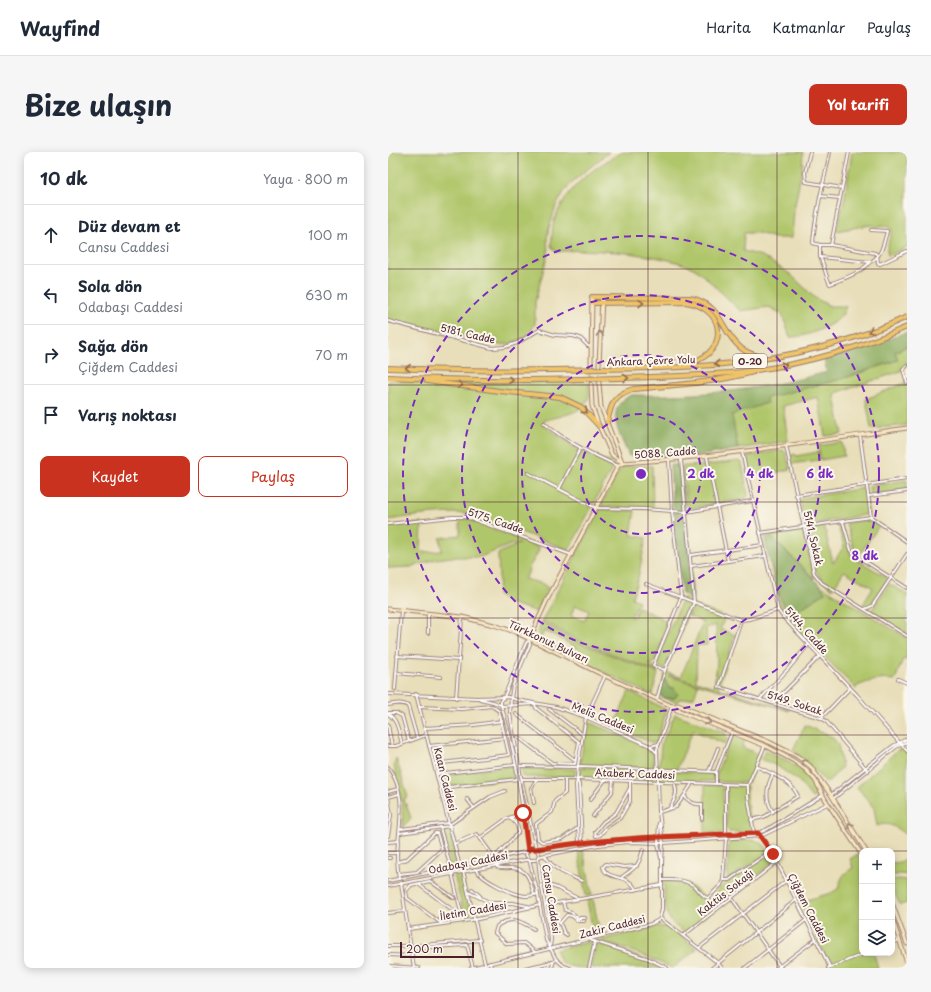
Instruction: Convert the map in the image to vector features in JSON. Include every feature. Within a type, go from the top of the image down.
[{"type":"highway","points":[[592,297],[697,299],[704,302],[716,312],[733,339],[742,349],[766,358]]},
{"type":"highway","points":[[592,303],[686,302],[704,307],[715,319],[718,334],[717,341],[711,352],[700,361],[658,368]]},
{"type":"highway","name":"Ankara Çevre Yolu","points":[[388,368],[551,370],[658,368],[728,364],[806,351],[867,333],[907,317]]},
{"type":"highway","name":"Ankara Çevre Yolu","points":[[388,377],[497,380],[587,379],[743,372],[807,360],[848,349],[907,327]]},
{"type":"highway","points":[[607,423],[610,409],[614,400],[622,393],[627,391],[633,389],[741,376],[770,368]]},
{"type":"highway","points":[[407,378],[560,398],[581,407],[599,426]]},
{"type":"street","points":[[810,152],[805,173],[806,182],[842,188]]},
{"type":"street","points":[[830,152],[820,196],[813,243],[876,253],[878,263],[883,263],[907,251]]},
{"type":"street","points":[[831,245],[849,152]]},
{"type":"street","points":[[820,196],[840,198]]},
{"type":"street","points":[[820,245],[820,257],[830,284],[867,266],[870,262],[877,258],[887,231],[871,230]]},
{"type":"street","points":[[820,257],[870,262]]},
{"type":"street","points":[[591,365],[592,297]]},
{"type":"street","points":[[599,365],[602,297]]},
{"type":"street","name":"5181. Cadde","points":[[388,321],[492,348],[505,347],[517,343],[536,331],[580,338],[591,347]]},
{"type":"street","points":[[907,366],[903,369],[907,383]]},
{"type":"street","points":[[599,383],[601,407],[623,463]]},
{"type":"street","points":[[591,384],[592,406],[599,426],[612,455],[623,463]]},
{"type":"street","points":[[501,705],[501,700],[504,697],[526,642],[529,640],[547,600],[618,466],[580,448],[555,432],[544,422]]},
{"type":"street","name":"5088. Cadde","points":[[618,466],[623,463],[707,457],[907,428]]},
{"type":"street","points":[[860,435],[871,517]]},
{"type":"street","name":"5141. Sokak","points":[[786,446],[803,527],[812,564],[818,579],[832,590],[907,636]]},
{"type":"street","points":[[559,489],[580,448]]},
{"type":"street","name":"5144. Cadde","points":[[742,452],[778,610],[808,645],[850,688],[907,751]]},
{"type":"street","points":[[707,457],[728,561]]},
{"type":"street","points":[[665,670],[653,666],[681,597],[672,511],[669,460]]},
{"type":"street","points":[[657,700],[665,670],[694,602],[681,460]]},
{"type":"street","points":[[528,473],[596,508],[686,512],[752,501]]},
{"type":"street","points":[[796,495],[907,479]]},
{"type":"street","points":[[869,496],[907,491]]},
{"type":"street","name":"5175. Cadde","points":[[388,524],[455,516],[466,517],[572,555]]},
{"type":"street","points":[[760,533],[871,517],[907,542]]},
{"type":"street","points":[[843,522],[853,553],[907,588]]},
{"type":"street","points":[[690,555],[763,545]]},
{"type":"street","points":[[863,609],[872,606],[907,554]]},
{"type":"street","points":[[691,566],[765,556]]},
{"type":"street","points":[[646,584],[721,614],[741,620],[778,610]]},
{"type":"street","name":"Türkkonut Bulvarı","points":[[388,610],[462,617],[515,632],[605,676],[672,706],[677,710],[765,746],[794,761],[805,769],[815,780],[859,850]]},
{"type":"street","points":[[395,689],[401,611]]},
{"type":"street","points":[[428,614],[428,633]]},
{"type":"street","points":[[456,698],[462,617]]},
{"type":"street","name":"5149. Sokak","points":[[741,620],[719,687],[821,718],[867,770]]},
{"type":"street","name":"Cansu Caddesi","points":[[529,640],[530,644],[513,685],[510,698],[510,714],[521,778],[536,849],[538,852],[550,948]]},
{"type":"street","points":[[759,699],[789,668],[808,645]]},
{"type":"street","points":[[397,656],[459,660]]},
{"type":"street","points":[[773,703],[820,656]]},
{"type":"street","points":[[396,673],[441,677]]},
{"type":"street","points":[[518,737],[554,764],[575,764],[577,761],[586,717],[605,676]]},
{"type":"street","points":[[898,679],[907,683]]},
{"type":"street","points":[[821,718],[850,688]]},
{"type":"street","name":"Melis Caddesi","points":[[388,694],[416,694],[456,698],[504,697],[556,707],[586,717],[650,746]]},
{"type":"street","name":"Kaan Caddesi","points":[[416,694],[460,867]]},
{"type":"street","name":"Melis Caddesi","points":[[477,698],[501,705],[540,704]]},
{"type":"street","points":[[388,705],[405,704],[408,706],[417,738]]},
{"type":"street","points":[[535,704],[536,708],[579,742],[576,785],[578,828],[581,842]]},
{"type":"street","name":"Cansu Caddesi","points":[[501,705],[518,779],[528,850],[526,855],[529,859],[538,894],[546,940],[550,948]]},
{"type":"street","name":"Türkkonut Bulvarı","points":[[672,706],[678,705],[769,742],[797,756],[810,766],[832,797],[864,848]]},
{"type":"street","points":[[419,707],[470,709],[492,706],[500,711],[509,754],[434,764]]},
{"type":"street","points":[[672,706],[657,753],[659,812],[663,836],[662,909],[660,918],[684,935],[722,968]]},
{"type":"street","points":[[549,709],[583,735]]},
{"type":"street","points":[[388,714],[396,713],[402,716],[409,741]]},
{"type":"street","points":[[388,714],[393,716],[395,720],[402,744]]},
{"type":"street","points":[[516,714],[577,761]]},
{"type":"street","points":[[425,728],[474,725],[502,721]]},
{"type":"street","points":[[388,724],[388,731],[392,746]]},
{"type":"street","points":[[716,784],[716,772],[732,732]]},
{"type":"street","points":[[388,746],[402,744],[426,735]]},
{"type":"street","points":[[429,746],[505,738]]},
{"type":"street","points":[[828,803],[832,797],[901,743],[907,740]]},
{"type":"street","points":[[650,746],[659,744]]},
{"type":"street","points":[[650,746],[657,753]]},
{"type":"street","points":[[754,833],[748,798],[748,785],[765,746]]},
{"type":"street","points":[[709,772],[718,748]]},
{"type":"street","points":[[436,774],[515,765]]},
{"type":"street","points":[[519,766],[716,772]]},
{"type":"street","points":[[751,820],[764,817],[798,796],[793,788],[773,774],[756,766]]},
{"type":"street","points":[[388,767],[395,780],[399,794],[401,816],[397,853],[399,879]]},
{"type":"street","points":[[773,774],[769,782],[767,796],[768,805],[773,812]]},
{"type":"street","name":"Ataberk Caddesi","points":[[521,778],[748,785]]},
{"type":"street","points":[[441,788],[518,779]]},
{"type":"street","points":[[534,803],[531,788],[537,779]]},
{"type":"street","points":[[577,779],[579,785],[581,842]]},
{"type":"street","points":[[565,780],[565,793],[555,801],[552,812],[535,826],[538,839],[542,842],[562,839],[578,828]]},
{"type":"street","points":[[590,800],[606,780]]},
{"type":"street","points":[[593,816],[612,792],[613,780]]},
{"type":"street","points":[[630,781],[630,788],[630,801],[622,814],[600,835],[596,836],[595,832],[599,826],[616,813],[630,788]]},
{"type":"street","points":[[726,784],[726,834]]},
{"type":"street","points":[[669,809],[676,796],[677,790],[675,785]]},
{"type":"street","points":[[659,812],[676,807],[691,785]]},
{"type":"street","points":[[388,792],[398,789]]},
{"type":"street","points":[[400,833],[440,828],[449,825],[490,797],[505,791]]},
{"type":"street","points":[[823,795],[828,792]]},
{"type":"street","points":[[388,836],[391,815],[388,797],[399,794]]},
{"type":"street","name":"Odabaşı Caddesi","points":[[388,881],[460,867],[531,848],[536,849],[581,842],[657,836],[758,833],[766,830],[823,795]]},
{"type":"street","points":[[684,796],[690,802],[702,804],[702,819]]},
{"type":"street","points":[[467,799],[474,808]]},
{"type":"street","name":"Odabaşı Caddesi","points":[[388,886],[529,859],[535,860],[538,857],[598,845],[628,842],[663,843],[761,836],[828,803]]},
{"type":"street","points":[[480,838],[509,818],[523,813]]},
{"type":"street","points":[[454,844],[476,834],[496,858],[497,855],[518,833],[519,828],[514,821],[509,818]]},
{"type":"street","points":[[660,820],[657,836],[662,862]]},
{"type":"street","points":[[400,829],[449,825]]},
{"type":"street","points":[[440,828],[451,869]]},
{"type":"street","points":[[398,862],[407,859],[435,833],[437,833],[442,849],[417,872],[399,874]]},
{"type":"street","name":"Çiğdem Caddesi","points":[[758,833],[777,862],[829,968]]},
{"type":"street","points":[[662,880],[680,881],[690,884],[706,898],[721,885],[723,880],[726,839]]},
{"type":"street","points":[[388,842],[399,841]]},
{"type":"street","points":[[622,878],[637,866],[643,849]]},
{"type":"street","points":[[723,880],[729,880],[771,851]]},
{"type":"street","points":[[388,853],[397,853]]},
{"type":"street","points":[[545,856],[550,863],[560,871],[582,881]]},
{"type":"street","name":"Kaktüs Sokağı","points":[[684,935],[777,862]]},
{"type":"street","points":[[636,890],[630,881],[609,875],[604,872],[603,867],[606,864],[637,866]]},
{"type":"street","points":[[497,865],[500,869],[515,868],[525,872],[534,895]]},
{"type":"street","points":[[475,869],[484,878],[503,888],[527,896],[538,894]]},
{"type":"street","points":[[549,869],[546,884],[580,899]]},
{"type":"street","points":[[463,871],[485,964]]},
{"type":"street","points":[[452,873],[463,921]]},
{"type":"street","points":[[442,924],[407,898],[407,889],[411,885],[430,881],[454,898]]},
{"type":"street","points":[[699,948],[744,915],[786,881]]},
{"type":"street","points":[[401,883],[414,968]]},
{"type":"street","points":[[418,884],[458,914],[462,915]]},
{"type":"street","points":[[545,905],[662,885]]},
{"type":"street","points":[[472,889],[480,896],[481,899]]},
{"type":"street","points":[[468,892],[491,903],[513,903],[532,907]]},
{"type":"street","points":[[731,898],[779,967],[816,939]]},
{"type":"street","points":[[712,968],[796,900]]},
{"type":"street","points":[[563,902],[567,916]]},
{"type":"street","name":"İletim Caddesi","points":[[408,929],[475,920],[540,905]]},
{"type":"street","points":[[549,909],[549,916],[560,923],[564,933],[568,935]]},
{"type":"street","points":[[565,910],[578,918],[585,919],[578,921],[572,916],[567,916]]},
{"type":"street","points":[[388,913],[405,911]]},
{"type":"street","points":[[895,911],[907,944]]},
{"type":"street","points":[[560,923],[567,916]]},
{"type":"street","name":"Zakir Caddesi","points":[[472,968],[651,924],[660,918]]},
{"type":"street","points":[[534,929],[516,919],[509,920],[498,926],[495,933],[507,944],[524,943],[535,952]]},
{"type":"street","points":[[745,968],[806,920]]},
{"type":"street","points":[[893,920],[907,963]]},
{"type":"street","points":[[411,947],[480,940]]},
{"type":"street","points":[[588,940],[649,959],[667,968]]},
{"type":"street","points":[[895,942],[900,940]]},
{"type":"street","points":[[589,968],[595,942]]},
{"type":"street","points":[[388,946],[411,947],[467,945],[472,968]]},
{"type":"street","points":[[550,948],[556,959],[564,966],[570,968]]},
{"type":"street","points":[[388,955],[412,956]]},
{"type":"street","points":[[829,968],[859,956]]},
{"type":"street","points":[[552,968],[556,959]]},
{"type":"street","points":[[490,963],[491,968]]},
{"type":"street","points":[[525,968],[553,963]]},
{"type":"street","points":[[388,966],[419,968]]},
{"type":"green space","points":[[388,152],[609,152],[572,182],[556,206],[547,238],[548,253],[535,302],[535,324],[529,334],[524,338],[509,344],[499,345],[388,321]]},
{"type":"green space","points":[[623,152],[803,152],[802,169],[794,210],[792,238],[775,238],[759,233],[744,233],[743,251],[762,256],[790,274],[815,298],[830,306],[846,306],[842,315],[826,327],[803,336],[790,337],[782,314],[769,307],[740,311],[698,271],[682,264],[666,259],[606,251],[587,250],[556,252],[551,246],[553,224],[565,199],[581,180],[601,165]]},
{"type":"green space","points":[[852,152],[907,152],[907,247],[888,256],[887,249],[892,229],[886,226],[877,227],[870,225],[836,231],[844,202]]},
{"type":"green space","points":[[907,332],[907,346],[895,352],[898,360],[845,378],[766,398],[767,403],[732,415],[738,449],[698,456],[629,456],[616,423],[618,407],[623,400],[632,395],[711,393],[767,386],[792,381],[827,372],[824,360],[866,348]]},
{"type":"green space","points":[[907,346],[907,364],[901,371],[836,393],[835,396],[842,434],[825,436],[818,397],[783,406],[788,441],[738,449],[731,415],[766,403],[766,398],[845,378],[898,360],[895,352]]},
{"type":"green space","points":[[388,381],[589,383],[589,396],[583,407],[577,411],[543,421],[544,425],[581,452],[613,463],[614,465],[569,550],[473,514],[442,514],[388,520]]},
{"type":"green space","points":[[905,383],[907,389],[907,425],[871,429],[866,399]]},
{"type":"green space","points":[[842,442],[844,456],[821,460],[818,446]]},
{"type":"green space","points":[[783,450],[786,453],[790,470],[751,476],[747,458],[748,456]]},
{"type":"green space","points":[[818,452],[819,460],[791,464],[791,455],[795,454],[796,456]]},
{"type":"green space","points":[[740,461],[742,463],[748,495],[746,499],[689,508],[687,505],[683,466]]},
{"type":"green space","points":[[670,465],[680,465],[681,467],[685,507],[682,510],[675,510],[673,508]]},
{"type":"green space","points":[[628,466],[652,466],[653,509],[602,507],[602,503],[619,471]]},
{"type":"green space","points":[[907,480],[907,490],[870,495],[869,486]]},
{"type":"green space","points":[[865,488],[869,514],[805,525],[800,501],[802,498]]},
{"type":"green space","points":[[601,509],[635,511],[631,535],[646,538],[638,578],[632,598],[639,601],[631,617],[634,617],[638,607],[669,622],[654,663],[649,664],[658,669],[658,672],[577,640],[544,621],[542,622],[577,642],[658,673],[652,695],[542,643],[540,640],[539,637],[539,629],[540,626],[545,615]],"holes":[[[575,605],[589,611],[584,621],[571,615]],[[544,631],[584,652],[580,659],[540,640]]]},
{"type":"green space","points":[[674,512],[682,512],[685,515],[693,596],[691,599],[682,594]]},
{"type":"green space","points":[[462,519],[470,519],[538,547],[539,550],[530,566],[527,576],[525,576],[525,579],[543,584],[548,588],[536,612],[505,601],[498,595],[498,554],[520,544],[519,543],[480,557],[452,557],[436,559],[411,567],[388,568],[388,526],[422,523],[421,550],[423,552],[442,551],[440,538],[460,535],[460,522]]},
{"type":"green space","points":[[870,520],[879,526],[860,554],[854,550],[846,523]]},
{"type":"green space","points":[[841,523],[851,555],[888,578],[870,606],[862,606],[873,588],[844,571],[833,589],[820,577],[813,564],[807,531],[808,529],[824,526],[833,563],[844,546],[838,527],[835,524]]},
{"type":"green space","points":[[801,530],[803,532],[815,579],[770,536]]},
{"type":"green space","points":[[770,536],[820,585],[825,593],[788,616],[775,584],[764,537]]},
{"type":"green space","points":[[775,584],[789,616],[825,593],[820,585],[907,638],[907,660],[903,659],[895,680],[885,679],[870,682],[856,687],[856,689],[786,617],[780,605]]},
{"type":"green space","points":[[889,584],[907,594],[907,634],[871,611]]},
{"type":"green space","points":[[683,598],[691,602],[692,605],[665,668],[663,669],[659,666],[657,659]]},
{"type":"green space","points":[[694,605],[725,617],[720,629],[735,635],[718,688],[790,710],[789,711],[669,675],[668,676],[698,685],[694,697],[679,699],[677,702],[663,698],[675,698],[664,677],[665,672],[681,677],[703,622],[689,616]],"holes":[[[716,625],[717,663],[714,687],[696,681],[697,645],[707,645],[706,628]]]},
{"type":"green space","points":[[664,677],[668,687],[673,687],[678,694],[675,698],[661,697],[660,692]]},
{"type":"green space","points":[[629,691],[667,710],[656,743],[614,727]]},
{"type":"green space","points":[[675,714],[726,733],[725,736],[728,738],[725,744],[693,730],[677,769],[659,768],[661,745]]},
{"type":"green space","points":[[588,722],[648,747],[654,755],[654,768],[582,765],[580,762]]},
{"type":"green space","points":[[805,725],[832,737],[838,744],[842,767],[827,783],[793,750]]},
{"type":"green space","points":[[732,736],[745,741],[742,747],[760,755],[748,783],[721,782],[716,779],[717,772]]},
{"type":"green space","points":[[902,749],[907,754],[907,841],[906,835],[893,826],[886,824],[877,826],[874,808],[857,787],[898,750]]},
{"type":"green space","points":[[765,750],[792,763],[807,775],[822,794],[812,798],[799,781],[777,766],[761,759]]},
{"type":"green space","points":[[396,758],[408,797],[404,799],[411,818],[403,827],[402,803],[394,765]]},
{"type":"green space","points":[[512,766],[514,779],[442,787],[438,775]]},
{"type":"green space","points":[[521,767],[575,769],[575,777],[525,777],[522,776]]},
{"type":"green space","points":[[581,767],[654,771],[654,780],[580,778]]},
{"type":"green space","points":[[660,771],[714,773],[713,781],[660,781]]},
{"type":"green space","points":[[705,785],[721,785],[723,787],[724,833],[705,833]]},
{"type":"green space","points":[[747,786],[747,802],[751,832],[729,832],[726,826],[727,787]]},
{"type":"green space","points":[[449,828],[457,864],[451,866],[442,829]]},
{"type":"green space","points":[[755,840],[764,845],[769,852],[728,879],[727,874],[730,841]]},
{"type":"green space","points":[[583,850],[592,895],[586,896],[578,851]]},
{"type":"green space","points":[[770,854],[774,862],[685,932],[672,922],[666,911],[664,881],[688,884],[708,899],[726,882]]},
{"type":"green space","points":[[858,854],[859,956],[875,956],[878,968],[831,968],[800,902],[831,893],[838,889],[843,876],[853,868],[850,859]]},
{"type":"green space","points":[[907,860],[907,875],[895,875],[895,863]]},
{"type":"green space","points":[[454,875],[462,876],[471,915],[465,919]]},
{"type":"green space","points":[[895,880],[907,880],[907,903],[900,905],[895,894]]},
{"type":"green space","points":[[593,899],[600,934],[594,936],[587,900]]},
{"type":"green space","points":[[659,926],[671,928],[697,949],[671,968],[635,952],[597,941]]},
{"type":"green space","points":[[589,942],[593,943],[588,968],[572,967],[563,963],[557,956],[556,950]]},
{"type":"green space","points":[[596,943],[633,955],[663,968],[591,968]]},
{"type":"tunnel","points":[[591,365],[591,381]]},
{"type":"tunnel","points":[[599,365],[599,381]]},
{"type":"route","points":[[523,813],[528,850],[531,848],[536,849],[580,842],[615,839],[657,836],[758,833],[773,854]]}]
